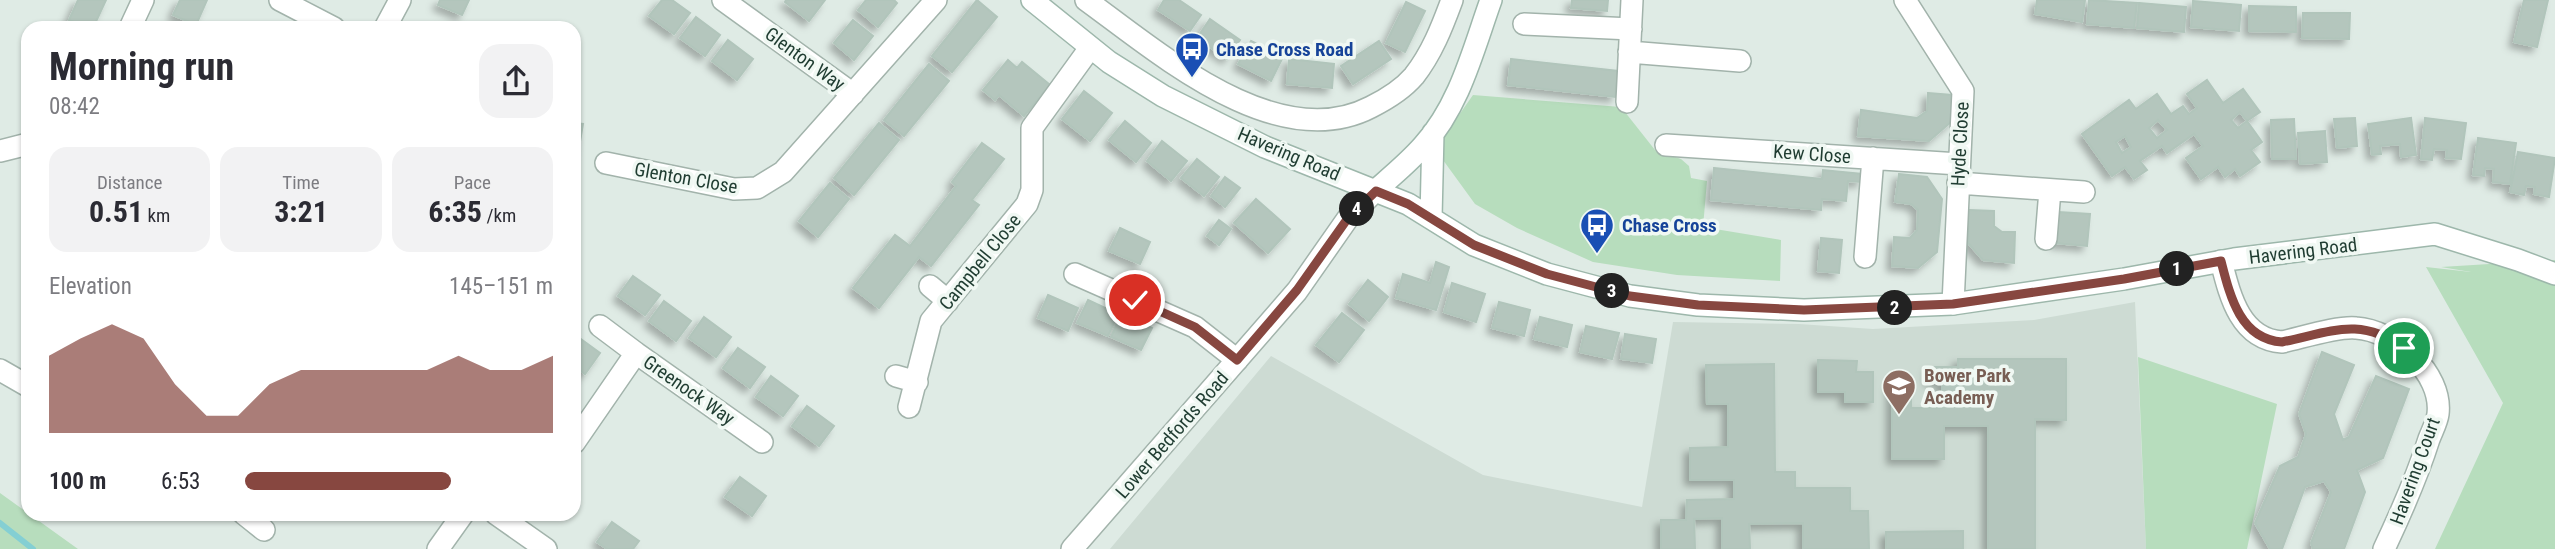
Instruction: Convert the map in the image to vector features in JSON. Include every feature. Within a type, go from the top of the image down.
[{"type":"street","points":[[134,21],[144,0]]},
{"type":"street","points":[[280,0],[320,21]]},
{"type":"street","points":[[389,21],[400,0]]},
{"type":"street","name":"Glenton Way","points":[[723,0],[853,94]]},
{"type":"street","name":"Glenton Close","points":[[606,163],[734,189],[757,188],[783,172],[936,0]]},
{"type":"street","name":"Havering Road","points":[[1032,0],[1090,48],[1163,96],[1265,148],[1408,204],[1474,245],[1547,274],[1630,296],[1698,305],[1804,310],[1953,304],[2124,279],[2221,261],[2435,234],[2555,274]]},
{"type":"street","points":[[1086,0],[1177,66],[1250,106],[1284,118],[1315,122],[1364,111],[1391,97],[1412,79],[1437,40],[1452,0]]},
{"type":"street","points":[[1376,191],[1423,146],[1459,91],[1491,0]]},
{"type":"street","points":[[1627,102],[1632,0]]},
{"type":"street","name":"Hyde Close","points":[[1905,0],[1963,90],[1953,304]]},
{"type":"street","points":[[1524,24],[1631,29]]},
{"type":"street","name":"Campbell Close","points":[[909,407],[931,321],[1027,204],[1032,190],[1032,128],[1090,48]]},
{"type":"street","points":[[1629,52],[1740,61]]},
{"type":"street","points":[[1431,218],[1433,133]]},
{"type":"street","name":"Kew Close","points":[[1666,145],[1873,158],[2050,190],[2084,192]]},
{"type":"street","points":[[0,151],[21,146]]},
{"type":"street","points":[[1865,257],[1873,158]]},
{"type":"street","points":[[2046,239],[2050,190]]},
{"type":"street","name":"Lower Bedfords Road","points":[[1072,549],[1297,290],[1348,218],[1376,191]]},
{"type":"street","name":"Havering Court","points":[[2221,261],[2229,292],[2240,316],[2248,328],[2259,336],[2282,342],[2354,327],[2371,331],[2390,338],[2404,348],[2419,362],[2430,381],[2437,400],[2438,414],[2422,462],[2385,549]]},
{"type":"street","points":[[1075,274],[1195,327],[1237,360]]},
{"type":"street","points":[[930,286],[948,300]]},
{"type":"street","points":[[600,326],[636,353]]},
{"type":"street","name":"Greenock Way","points":[[581,433],[636,353],[762,442]]},
{"type":"street","points":[[0,370],[21,382]]},
{"type":"street","points":[[896,376],[917,382]]},
{"type":"street","points":[[253,521],[264,530]]},
{"type":"street","points":[[438,549],[458,521]]},
{"type":"street","points":[[520,521],[546,549]]},
{"type":"shaded area","name":"Bower Park Academy","points":[[2135,302],[2146,549],[1110,549],[1271,356],[1483,475],[1642,507],[1673,322],[1799,324],[1873,329],[2034,320]]},
{"type":"green space","points":[[1473,95],[1621,107],[1655,150],[1681,159],[1689,166],[1691,178],[1707,181],[1703,227],[1781,240],[1780,281],[1677,275],[1593,262],[1517,228],[1475,204],[1435,149]]},
{"type":"green space","points":[[2555,260],[2555,549],[2435,549],[2503,403],[2426,267],[2471,272],[2441,267]]},
{"type":"green space","points":[[2138,357],[2277,404],[2247,549],[2146,549]]},
{"type":"green space","points":[[0,493],[21,508],[21,521],[39,521],[78,549],[0,549]]},
{"type":"building","points":[[78,0],[106,0],[96,21],[69,20]]},
{"type":"building","points":[[180,0],[207,0],[198,21],[187,21],[173,15]]},
{"type":"building","points":[[440,0],[469,0],[462,15],[438,5]]},
{"type":"building","points":[[662,0],[672,0],[690,13],[674,34],[649,16]]},
{"type":"building","points":[[825,0],[809,21],[785,2]]},
{"type":"building","points":[[866,0],[894,0],[897,3],[878,27],[858,10]]},
{"type":"building","points":[[977,0],[997,17],[952,72],[932,56]]},
{"type":"building","points":[[1164,0],[1179,0],[1201,15],[1190,31],[1158,10]]},
{"type":"building","points":[[1572,0],[1608,0],[1607,11],[1571,8]]},
{"type":"building","points":[[2037,0],[2085,0],[2082,22],[2035,14]]},
{"type":"building","points":[[2089,0],[2137,3],[2134,28],[2087,24]]},
{"type":"building","points":[[2524,0],[2548,0],[2537,47],[2514,42]]},
{"type":"building","points":[[2193,1],[2241,5],[2239,31],[2191,27]]},
{"type":"building","points":[[1406,2],[1425,11],[1405,52],[1386,43]]},
{"type":"building","points":[[2139,3],[2186,7],[2184,32],[2137,28]]},
{"type":"building","points":[[2249,6],[2296,7],[2296,32],[2249,31]]},
{"type":"building","points":[[2303,13],[2350,13],[2349,39],[2302,38]]},
{"type":"building","points":[[696,17],[720,35],[705,56],[680,38]]},
{"type":"building","points":[[1210,19],[1240,40],[1227,59],[1197,38]]},
{"type":"building","points":[[853,20],[873,36],[854,60],[834,43]]},
{"type":"building","points":[[728,40],[753,59],[737,80],[712,61]]},
{"type":"building","points":[[1251,41],[1283,57],[1271,81],[1238,64]]},
{"type":"building","points":[[1379,41],[1391,59],[1353,84],[1341,66]]},
{"type":"building","points":[[1289,59],[1334,64],[1332,88],[1287,84]]},
{"type":"building","points":[[1511,59],[1618,71],[1615,97],[1508,85]]},
{"type":"building","points":[[1008,60],[1017,68],[1022,62],[1050,85],[1024,116],[999,95],[995,100],[983,90]]},
{"type":"building","points":[[929,64],[949,81],[904,136],[884,120]]},
{"type":"building","points":[[2207,80],[2223,103],[2243,89],[2260,112],[2247,121],[2262,142],[2251,150],[2260,162],[2240,176],[2235,169],[2225,177],[2218,167],[2201,179],[2186,158],[2203,146],[2194,134],[2167,153],[2162,146],[2140,161],[2147,170],[2134,179],[2125,167],[2112,176],[2082,134],[2129,100],[2136,109],[2157,94],[2171,114],[2183,106],[2189,114],[2197,108],[2187,94]],"holes":[[[2240,112],[2247,121],[2238,128],[2231,120]],[[2158,120],[2167,130],[2157,138],[2149,128]],[[2125,136],[2131,147],[2122,153],[2116,142]]]},
{"type":"building","points":[[1084,91],[1112,113],[1090,141],[1062,119]]},
{"type":"building","points":[[1928,93],[1952,95],[1952,121],[1929,141],[1858,136],[1861,110],[1917,118],[1927,111]]},
{"type":"building","points":[[2355,118],[2357,146],[2337,148],[2334,119]]},
{"type":"building","points":[[2411,118],[2416,155],[2401,157],[2400,144],[2380,146],[2381,154],[2372,155],[2368,124]]},
{"type":"building","points":[[2425,118],[2466,123],[2461,159],[2446,158],[2447,150],[2434,149],[2432,160],[2421,159]]},
{"type":"building","points":[[2294,119],[2296,159],[2272,159],[2271,120]]},
{"type":"building","points":[[1125,121],[1151,143],[1136,162],[1109,140]]},
{"type":"building","points":[[879,123],[899,140],[854,195],[834,178]]},
{"type":"building","points":[[2325,131],[2327,162],[2300,164],[2298,133]]},
{"type":"building","points":[[2478,138],[2516,143],[2510,184],[2493,182],[2494,169],[2485,168],[2484,176],[2473,175]]},
{"type":"building","points":[[1162,141],[1187,161],[1171,181],[1147,161]]},
{"type":"building","points":[[982,143],[1004,159],[972,200],[979,205],[931,266],[919,257],[879,308],[853,288],[895,235],[910,246],[956,186],[952,182]]},
{"type":"building","points":[[2518,152],[2555,158],[2549,197],[2534,194],[2535,187],[2526,186],[2524,195],[2510,192]]},
{"type":"building","points":[[1197,159],[1219,177],[1204,196],[1181,178]]},
{"type":"building","points":[[1714,168],[1822,179],[1823,170],[1862,174],[1861,182],[1848,181],[1846,201],[1822,199],[1821,210],[1711,200]]},
{"type":"building","points":[[1899,174],[1927,177],[1942,199],[1937,252],[1918,268],[1892,266],[1894,237],[1910,238],[1917,230],[1918,210],[1911,204],[1895,202]]},
{"type":"building","points":[[1225,177],[1240,188],[1225,207],[1211,196]]},
{"type":"building","points":[[830,183],[849,199],[818,237],[799,221]]},
{"type":"building","points":[[1256,199],[1290,229],[1268,253],[1234,223]]},
{"type":"building","points":[[1969,210],[1994,211],[1994,226],[2002,232],[2015,232],[2014,263],[1983,260],[1968,243]]},
{"type":"building","points":[[2058,212],[2090,214],[2087,246],[2055,243]]},
{"type":"building","points":[[1219,220],[1231,229],[1219,245],[1207,236]]},
{"type":"building","points":[[1120,228],[1150,242],[1140,264],[1109,251]]},
{"type":"building","points":[[1821,238],[1842,240],[1839,273],[1818,271]]},
{"type":"building","points":[[1436,262],[1449,267],[1436,310],[1396,298],[1403,274],[1430,283]]},
{"type":"building","points":[[633,276],[660,295],[645,315],[618,296]]},
{"type":"building","points":[[1368,280],[1388,297],[1369,321],[1349,304]]},
{"type":"building","points":[[1452,283],[1485,294],[1476,322],[1444,312]]},
{"type":"building","points":[[1048,295],[1078,308],[1068,331],[1038,318]]},
{"type":"building","points":[[1088,300],[1118,314],[1108,336],[1077,323]]},
{"type":"building","points":[[664,301],[691,321],[676,341],[649,321]]},
{"type":"building","points":[[1499,302],[1530,310],[1524,336],[1492,328]]},
{"type":"building","points":[[1342,313],[1364,330],[1339,362],[1316,345]]},
{"type":"building","points":[[1121,314],[1152,328],[1141,350],[1111,337]]},
{"type":"building","points":[[704,317],[731,337],[716,357],[689,338]]},
{"type":"building","points":[[1540,317],[1572,325],[1567,347],[1534,339]]},
{"type":"building","points":[[1586,326],[1619,333],[1612,359],[1580,352]]},
{"type":"building","points":[[1625,334],[1656,339],[1652,363],[1621,359]]},
{"type":"building","points":[[581,339],[600,353],[585,374],[581,371]]},
{"type":"building","points":[[738,348],[765,367],[750,388],[723,368]]},
{"type":"building","points":[[2322,352],[2354,365],[2334,414],[2343,440],[2349,437],[2376,376],[2409,389],[2383,458],[2357,470],[2365,492],[2344,549],[2313,549],[2311,543],[2331,492],[2324,481],[2305,487],[2282,549],[2270,549],[2255,523],[2280,466],[2298,457],[2306,434],[2299,414]]},
{"type":"building","points":[[1958,359],[2066,359],[2066,420],[2035,419],[2035,549],[1988,549],[1988,426],[1944,426],[1944,459],[1892,459],[1892,384],[1911,384],[1911,408],[1942,408],[1942,381],[1930,381],[1930,367],[1958,367]]},
{"type":"building","points":[[1818,360],[1857,361],[1856,372],[1873,372],[1873,402],[1845,402],[1845,392],[1818,392]]},
{"type":"building","points":[[1774,364],[1775,472],[1795,472],[1795,488],[1850,488],[1850,511],[1868,511],[1869,549],[1803,549],[1803,523],[1749,524],[1750,549],[1722,549],[1722,518],[1694,519],[1695,549],[1661,549],[1661,520],[1686,520],[1687,500],[1734,499],[1734,480],[1690,480],[1690,448],[1728,447],[1728,404],[1707,404],[1706,365]]},
{"type":"building","points":[[771,376],[798,396],[783,416],[756,397]]},
{"type":"building","points":[[807,406],[834,426],[819,446],[792,426]]},
{"type":"building","points":[[740,477],[766,496],[752,516],[725,497]]},
{"type":"building","points":[[612,522],[639,541],[633,549],[607,549],[597,542]]},
{"type":"building","points":[[1963,531],[1963,549],[1886,549],[1886,532]]},
{"type":"waterway","points":[[0,523],[33,549]]},
{"type":"place","name":"Chase Cross Road","points":[[1192,79]]},
{"type":"place","name":"Chase Cross","points":[[1597,255]]},
{"type":"place","name":"Bower Park Academy","points":[[1899,416]]},
{"type":"route","points":[[1135,300],[1195,327],[1237,360],[1297,290],[1348,218],[1376,191],[1408,204],[1474,245],[1547,274],[1630,296],[1734,307],[1804,310],[1887,308],[1953,304],[2124,279],[2221,261],[2229,292],[2240,316],[2248,328],[2259,336],[2282,342],[2354,327],[2390,338],[2404,348]]}]
